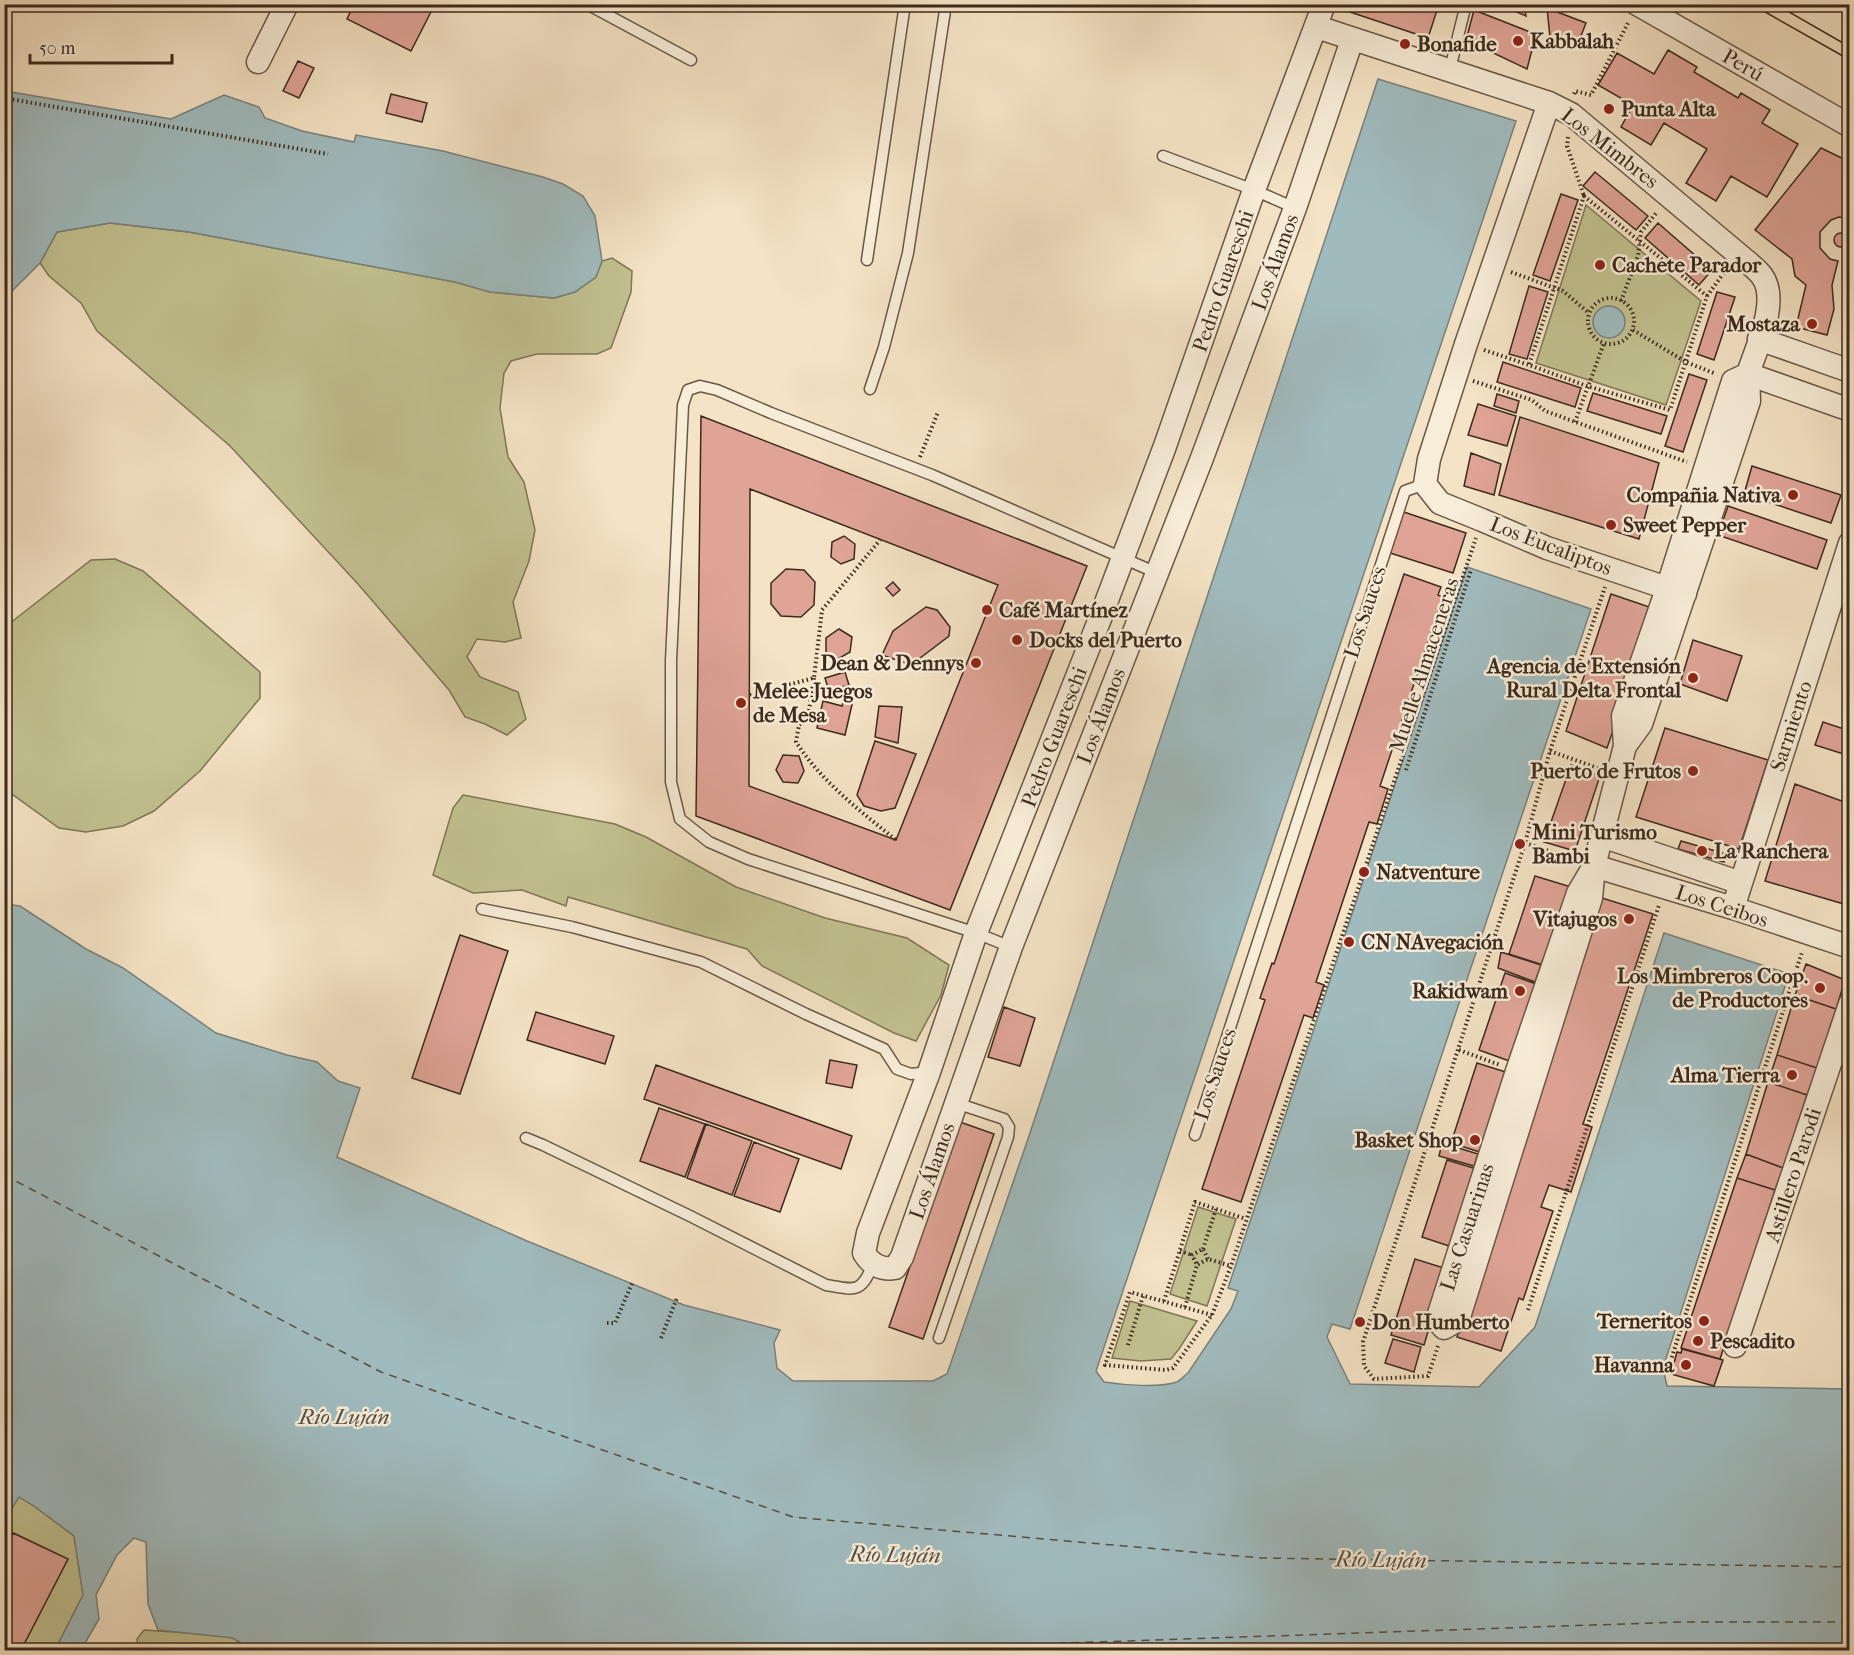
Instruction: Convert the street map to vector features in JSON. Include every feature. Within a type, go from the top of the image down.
[{"type":"street","points":[[258,62],[287,4]]},
{"type":"street","name":"Pedro Guareschi","points":[[873,1264],[864,1253],[868,1233],[929,1072],[976,933],[1165,446],[1254,190],[1324,4]]},
{"type":"street","name":"Perú","points":[[1637,4],[1850,126]]},
{"type":"street","name":"Los Mimbres","points":[[1317,27],[1352,40],[1450,69],[1549,103],[1571,114],[1738,254],[1762,276],[1768,288]]},
{"type":"street","name":"Los Álamos","points":[[873,1264],[886,1270],[896,1268],[902,1257],[1011,947],[1202,458],[1296,208],[1352,40]]},
{"type":"street","points":[[1425,484],[1429,459],[1466,344],[1549,103]]},
{"type":"street","name":"Las Casuarinas","points":[[1676,592],[1705,469],[1740,378],[1759,339],[1769,308],[1768,288]]},
{"type":"street","points":[[1759,339],[1850,371]]},
{"type":"street","points":[[1740,378],[1850,410]]},
{"type":"street","name":"Las Casuarinas","points":[[1594,866],[1578,893],[1517,1071],[1437,1320],[1444,1328],[1458,1320],[1592,898],[1594,866],[1625,746],[1623,716],[1676,592],[1749,401],[1740,378]]},
{"type":"street","points":[[1165,446],[1202,458]]},
{"type":"street","name":"Los Eucaliptos","points":[[1425,484],[1440,503],[1547,548],[1676,592]]},
{"type":"street","name":"Sarmiento","points":[[1733,908],[1849,544]]},
{"type":"street","points":[[1602,836],[1741,883]]},
{"type":"street","name":"Los Ceibos","points":[[1594,866],[1733,908],[1850,947]]},
{"type":"street","name":"Astillero Parodi","points":[[1735,1346],[1850,1004]]},
{"type":"street","points":[[937,1048],[971,1059]]},
{"type":"lane","points":[[587,4],[691,60]]},
{"type":"lane","points":[[867,260],[905,4]]},
{"type":"lane","points":[[870,389],[884,347],[908,253],[946,4]]},
{"type":"lane","points":[[1450,69],[1466,4]]},
{"type":"lane","points":[[1163,156],[1296,208]]},
{"type":"lane","points":[[1011,947],[976,933],[748,859],[709,842],[680,819],[671,782],[672,649],[683,405],[688,390],[700,386],[717,390],[915,469],[1157,573]]},
{"type":"lane","name":"Los Sauces","points":[[1195,1135],[1405,491],[1425,484]]},
{"type":"lane","points":[[483,909],[572,927],[701,962],[806,1014],[884,1049],[897,1068],[911,1074],[929,1072]]},
{"type":"lane","points":[[939,1338],[1008,1137],[1009,1127],[1004,1119],[956,1103]]},
{"type":"lane","points":[[526,1138],[690,1216],[826,1285],[849,1289],[860,1287],[866,1282],[873,1264]]},
{"type":"path","points":[[1637,4],[1591,95],[1575,91],[1567,146],[1584,196],[1707,296]]},
{"type":"path","points":[[4,98],[328,154]]},
{"type":"path","points":[[1621,301],[1638,256],[1641,232],[1670,195]]},
{"type":"path","points":[[1529,365],[1584,196]]},
{"type":"path","points":[[1466,344],[1587,386],[1670,410],[1707,296],[1738,254]]},
{"type":"path","points":[[1492,266],[1555,287],[1589,313]]},
{"type":"path","points":[[1609,298],[1621,301],[1630,308],[1633,315],[1633,330],[1623,341],[1615,344],[1604,343],[1594,338],[1588,324],[1589,313],[1595,304],[1609,298]]},
{"type":"path","points":[[1633,330],[1686,362],[1740,378]]},
{"type":"path","points":[[1575,422],[1604,343]]},
{"type":"path","points":[[1457,376],[1532,400],[1545,411],[1705,469]]},
{"type":"path","points":[[915,469],[938,412]]},
{"type":"path","points":[[1212,1315],[1130,1292],[1105,1365],[1166,1370],[1173,1368],[1212,1315],[1231,1266],[1482,520]]},
{"type":"path","points":[[880,540],[822,610],[808,717],[799,725],[796,742],[808,761],[854,806],[896,840]]},
{"type":"path","points":[[1444,1328],[1428,1376],[1374,1379],[1364,1366],[1363,1342],[1525,843],[1550,751],[1611,569]]},
{"type":"path","name":"Muelle Almaceneras","points":[[1406,770],[1471,570]]},
{"type":"path","points":[[750,695],[814,678]]},
{"type":"path","points":[[1550,751],[1617,774]]},
{"type":"path","points":[[1525,843],[1594,866]]},
{"type":"path","points":[[1528,1310],[1665,887]]},
{"type":"path","points":[[1669,1366],[1808,934]]},
{"type":"path","points":[[1459,1050],[1517,1071]]},
{"type":"path","points":[[1164,1301],[1195,1202],[1246,1219]]},
{"type":"path","points":[[1216,1209],[1203,1250],[1208,1259],[1231,1266]]},
{"type":"path","points":[[1180,1251],[1192,1255],[1203,1250]]},
{"type":"path","points":[[1185,1307],[1197,1265],[1192,1255]]},
{"type":"path","points":[[1197,1265],[1208,1259]]},
{"type":"path","points":[[608,1323],[615,1323],[633,1281]]},
{"type":"path","points":[[1128,1345],[1143,1296]]},
{"type":"path","points":[[661,1338],[677,1298]]},
{"type":"shaded area","points":[[1586,205],[1701,301],[1666,405],[1536,363]]},
{"type":"shaded area","points":[[110,223],[189,232],[455,282],[490,292],[554,298],[575,292],[596,277],[602,261],[612,258],[632,271],[631,292],[611,348],[597,354],[537,354],[511,361],[504,373],[500,408],[508,457],[524,482],[535,530],[529,561],[513,602],[521,638],[505,642],[477,639],[467,657],[480,677],[518,692],[526,719],[507,735],[465,717],[449,690],[358,584],[230,446],[97,331],[81,303],[49,276],[40,263],[57,232]]},
{"type":"shaded area","points":[[115,559],[143,571],[260,672],[260,698],[200,771],[154,811],[123,826],[86,832],[59,828],[5,789],[5,627],[91,560]]},
{"type":"shaded area","points":[[463,795],[615,824],[646,837],[736,887],[825,918],[907,938],[949,965],[941,995],[916,1041],[894,1033],[762,966],[747,949],[568,897],[566,906],[522,890],[473,893],[433,875],[453,808]]},
{"type":"shaded area","points":[[1198,1207],[1236,1219],[1207,1306],[1170,1294]]},
{"type":"shaded area","points":[[1130,1301],[1197,1321],[1171,1359],[1141,1361],[1112,1358]]},
{"type":"shaded area","points":[[19,1496],[74,1536],[83,1595],[55,1650],[21,1650],[68,1559],[14,1533],[5,1552],[5,1519]]},
{"type":"shaded area","points":[[144,1630],[233,1638],[252,1650],[138,1650],[137,1639]]},
{"type":"water","name":"Río Luján","points":[[1378,79],[1516,121],[1096,1371],[1104,1382],[1151,1385],[1177,1382],[1188,1373],[1231,1309],[1238,1291],[1228,1288],[1467,567],[1591,609],[1350,1329],[1332,1324],[1327,1337],[1350,1384],[1479,1387],[1535,1327],[1664,933],[1789,974],[1663,1368],[1667,1386],[1849,1389],[1849,1650],[252,1650],[233,1638],[158,1630],[148,1604],[146,1542],[134,1538],[117,1555],[96,1595],[99,1619],[81,1650],[55,1650],[83,1595],[74,1536],[19,1497],[5,1519],[5,904],[20,906],[86,949],[123,968],[216,1033],[317,1062],[338,1081],[360,1088],[337,1157],[527,1241],[684,1305],[780,1330],[774,1343],[777,1368],[793,1381],[933,1381],[947,1374],[1029,1136]]},
{"type":"water","points":[[5,91],[171,119],[224,95],[259,107],[265,118],[302,131],[354,142],[356,135],[443,151],[543,177],[563,184],[583,196],[595,216],[602,261],[596,277],[575,292],[554,298],[490,292],[455,282],[189,232],[110,223],[57,232],[40,263],[5,298]]},
{"type":"water","points":[[1609,306],[1620,311],[1625,322],[1620,333],[1609,338],[1598,333],[1593,322],[1598,311]]},
{"type":"building","points":[[354,4],[435,4],[411,51],[347,19]]},
{"type":"building","points":[[1343,4],[1439,4],[1428,38],[1341,9]]},
{"type":"building","points":[[1498,4],[1524,4],[1526,16]]},
{"type":"building","points":[[1547,8],[1586,23],[1577,46],[1550,37]]},
{"type":"building","points":[[1474,10],[1530,32],[1533,46],[1527,69],[1466,40]]},
{"type":"building","points":[[1668,50],[1697,67],[1694,72],[1738,98],[1741,93],[1770,110],[1762,123],[1798,144],[1767,197],[1731,176],[1716,201],[1686,183],[1707,149],[1664,123],[1651,145],[1621,127],[1633,105],[1598,85],[1617,53],[1654,74]]},
{"type":"building","points":[[298,61],[314,68],[299,98],[283,91]]},
{"type":"building","points":[[391,94],[427,103],[422,122],[386,113]]},
{"type":"building","points":[[1821,148],[1850,162],[1850,219],[1839,217],[1831,220],[1820,232],[1820,248],[1830,259],[1838,261],[1832,285],[1834,309],[1827,335],[1796,327],[1806,285],[1795,276],[1792,259],[1755,230]]},
{"type":"building","points":[[1595,172],[1648,216],[1636,230],[1583,186]]},
{"type":"building","points":[[1561,194],[1578,200],[1550,281],[1533,275]]},
{"type":"building","points":[[1658,223],[1712,270],[1699,285],[1645,238]]},
{"type":"building","points":[[1838,233],[1844,233],[1848,240],[1844,247],[1838,247],[1834,243],[1834,237]]},
{"type":"building","points":[[1529,286],[1548,292],[1527,359],[1509,354]]},
{"type":"building","points":[[1717,292],[1735,297],[1714,360],[1697,354]]},
{"type":"building","points":[[1503,362],[1581,388],[1575,407],[1497,382]]},
{"type":"building","points":[[1689,374],[1707,380],[1683,452],[1665,446]]},
{"type":"building","points":[[1593,393],[1667,416],[1661,434],[1587,411]]},
{"type":"building","points":[[1497,394],[1519,401],[1516,413],[1494,406]]},
{"type":"building","points":[[1478,404],[1516,416],[1507,446],[1468,435]]},
{"type":"building","name":"Docks del Puerto","points":[[701,416],[1087,566],[950,910],[696,816]],"holes":[[[750,489],[998,585],[896,840],[749,786]]]},
{"type":"building","points":[[1520,417],[1659,463],[1639,539],[1499,495]]},
{"type":"building","points":[[1471,453],[1501,464],[1494,495],[1464,486]]},
{"type":"building","name":"Compañia Nativa","points":[[1752,466],[1841,495],[1831,523],[1744,494]]},
{"type":"building","points":[[1728,506],[1827,540],[1817,569],[1718,535]]},
{"type":"building","points":[[1401,511],[1466,533],[1453,573],[1387,552]]},
{"type":"building","points":[[844,536],[855,544],[854,559],[841,564],[831,557],[832,542]]},
{"type":"building","points":[[786,569],[804,570],[815,582],[814,605],[801,617],[781,616],[771,604],[771,583]]},
{"type":"building","points":[[1404,574],[1441,587],[1438,595],[1443,597],[1380,786],[1388,789],[1377,824],[1369,822],[1316,982],[1324,985],[1313,1018],[1304,1015],[1241,1202],[1202,1189],[1265,1000],[1260,998],[1272,963],[1274,964]]},
{"type":"building","points":[[893,582],[900,590],[893,596],[886,588]]},
{"type":"building","points":[[1611,594],[1655,609],[1607,748],[1566,731]]},
{"type":"building","points":[[926,607],[937,610],[950,627],[949,636],[911,665],[882,655],[893,631]]},
{"type":"building","points":[[839,629],[852,637],[850,652],[838,659],[826,652],[826,638]]},
{"type":"building","points":[[1693,640],[1742,656],[1727,701],[1680,684]]},
{"type":"building","points":[[845,672],[849,685],[829,691],[825,678]]},
{"type":"building","points":[[845,693],[854,696],[845,735],[817,728],[823,701],[842,706]]},
{"type":"building","points":[[879,706],[902,707],[898,743],[875,737]]},
{"type":"building","points":[[1823,722],[1850,731],[1850,756],[1815,745]]},
{"type":"building","points":[[1665,728],[1768,760],[1739,849],[1636,817]]},
{"type":"building","points":[[875,741],[916,754],[895,808],[881,811],[864,806],[857,795]]},
{"type":"building","points":[[783,755],[799,756],[804,771],[798,783],[783,782],[776,770]]},
{"type":"building","points":[[1571,765],[1600,776],[1575,851],[1544,842]]},
{"type":"building","points":[[1795,784],[1850,804],[1850,890],[1844,904],[1765,881]]},
{"type":"building","name":"La Ranchera","points":[[1681,841],[1726,854],[1724,862],[1678,849]]},
{"type":"building","points":[[1535,876],[1571,887],[1546,966],[1509,954]]},
{"type":"building","points":[[1602,898],[1653,914],[1583,1124],[1592,1127],[1571,1192],[1549,1185],[1541,1207],[1553,1211],[1523,1300],[1519,1298],[1501,1351],[1457,1337]]},
{"type":"building","points":[[460,935],[508,951],[460,1094],[412,1078]]},
{"type":"building","points":[[1501,952],[1541,965],[1535,982],[1498,968]]},
{"type":"building","name":"Los Mimbreros Coop. de Productores","points":[[1806,964],[1845,980],[1836,1009],[1795,995]]},
{"type":"building","points":[[1505,973],[1539,985],[1512,1062],[1479,1050]]},
{"type":"building","points":[[1795,995],[1836,1009],[1817,1068],[1777,1055]]},
{"type":"building","points":[[1004,1007],[1035,1018],[1020,1066],[988,1057]]},
{"type":"building","points":[[536,1012],[614,1036],[605,1064],[527,1040]]},
{"type":"building","name":"Alma Tierra","points":[[1777,1055],[1817,1068],[1807,1095],[1768,1082]]},
{"type":"building","points":[[830,1060],[857,1065],[852,1088],[826,1083]]},
{"type":"building","points":[[1477,1063],[1512,1074],[1486,1154],[1451,1143]]},
{"type":"building","points":[[656,1065],[852,1136],[841,1169],[644,1099]]},
{"type":"building","points":[[1768,1082],[1807,1095],[1783,1168],[1746,1154]]},
{"type":"building","points":[[659,1108],[705,1124],[685,1177],[640,1161]]},
{"type":"building","points":[[960,1122],[994,1134],[923,1339],[889,1327]]},
{"type":"building","points":[[706,1124],[752,1141],[732,1195],[687,1178]]},
{"type":"building","points":[[754,1142],[799,1159],[780,1212],[734,1196]]},
{"type":"building","points":[[1442,1143],[1478,1154],[1474,1166],[1439,1156]]},
{"type":"building","points":[[1746,1154],[1783,1168],[1775,1190],[1737,1178]]},
{"type":"building","points":[[1447,1160],[1480,1170],[1455,1248],[1422,1237]]},
{"type":"building","points":[[1737,1178],[1775,1190],[1720,1359],[1681,1348]]},
{"type":"building","points":[[1415,1259],[1447,1269],[1424,1345],[1391,1335]]},
{"type":"building","points":[[1393,1339],[1421,1347],[1414,1372],[1385,1363]]},
{"type":"building","points":[[1682,1349],[1723,1360],[1714,1386],[1671,1374],[1677,1352],[1681,1353]]},
{"type":"building","points":[[13,1533],[68,1559],[21,1650],[4,1650],[4,1552]]},
{"type":"ferry route","points":[[4,1175],[381,1372],[793,1517],[1261,1558],[1850,1567]]},
{"type":"ferry route","points":[[988,1650],[1008,1645],[1681,1622],[1850,1622]]},
{"type":"tram line","points":[[1751,4],[1850,60]]},
{"type":"tram line","points":[[1775,4],[1850,47]]},
{"type":"place","name":"Kabbalah","points":[[1518,41]]},
{"type":"place","name":"Bonafide","points":[[1405,44]]},
{"type":"place","name":"Punta Alta","points":[[1609,109]]},
{"type":"place","name":"Cachete Parador","points":[[1600,265]]},
{"type":"place","name":"Mostaza","points":[[1812,324]]},
{"type":"place","name":"Compañia Nativa","points":[[1793,495]]},
{"type":"place","name":"Sweet Pepper","points":[[1611,525]]},
{"type":"place","name":"Café Martínez","points":[[987,610]]},
{"type":"place","name":"Docks del Puerto","points":[[1017,640]]},
{"type":"place","name":"Dean & Dennys","points":[[976,663]]},
{"type":"place","name":"Agencia de Extensión Rural Delta Frontal","points":[[1693,678]]},
{"type":"place","name":"Melee Juegos de Mesa","points":[[741,703]]},
{"type":"place","name":"Puerto de Frutos","points":[[1693,771]]},
{"type":"place","name":"Mini Turismo Bambi","points":[[1520,844]]},
{"type":"place","name":"La Ranchera","points":[[1702,851]]},
{"type":"place","name":"Natventure","points":[[1364,872]]},
{"type":"place","name":"Vitajugos","points":[[1629,919]]},
{"type":"place","name":"CN NAvegación","points":[[1349,942]]},
{"type":"place","name":"Los Mimbreros Coop. de Productores","points":[[1820,988]]},
{"type":"place","name":"Rakidwam","points":[[1520,991]]},
{"type":"place","name":"Alma Tierra","points":[[1792,1075]]},
{"type":"place","name":"Basket Shop","points":[[1475,1140]]},
{"type":"place","name":"Terneritos","points":[[1704,1321]]},
{"type":"place","name":"Don Humberto","points":[[1360,1322]]},
{"type":"place","name":"Pescadito","points":[[1698,1341]]},
{"type":"place","name":"Havanna","points":[[1686,1365]]}]
